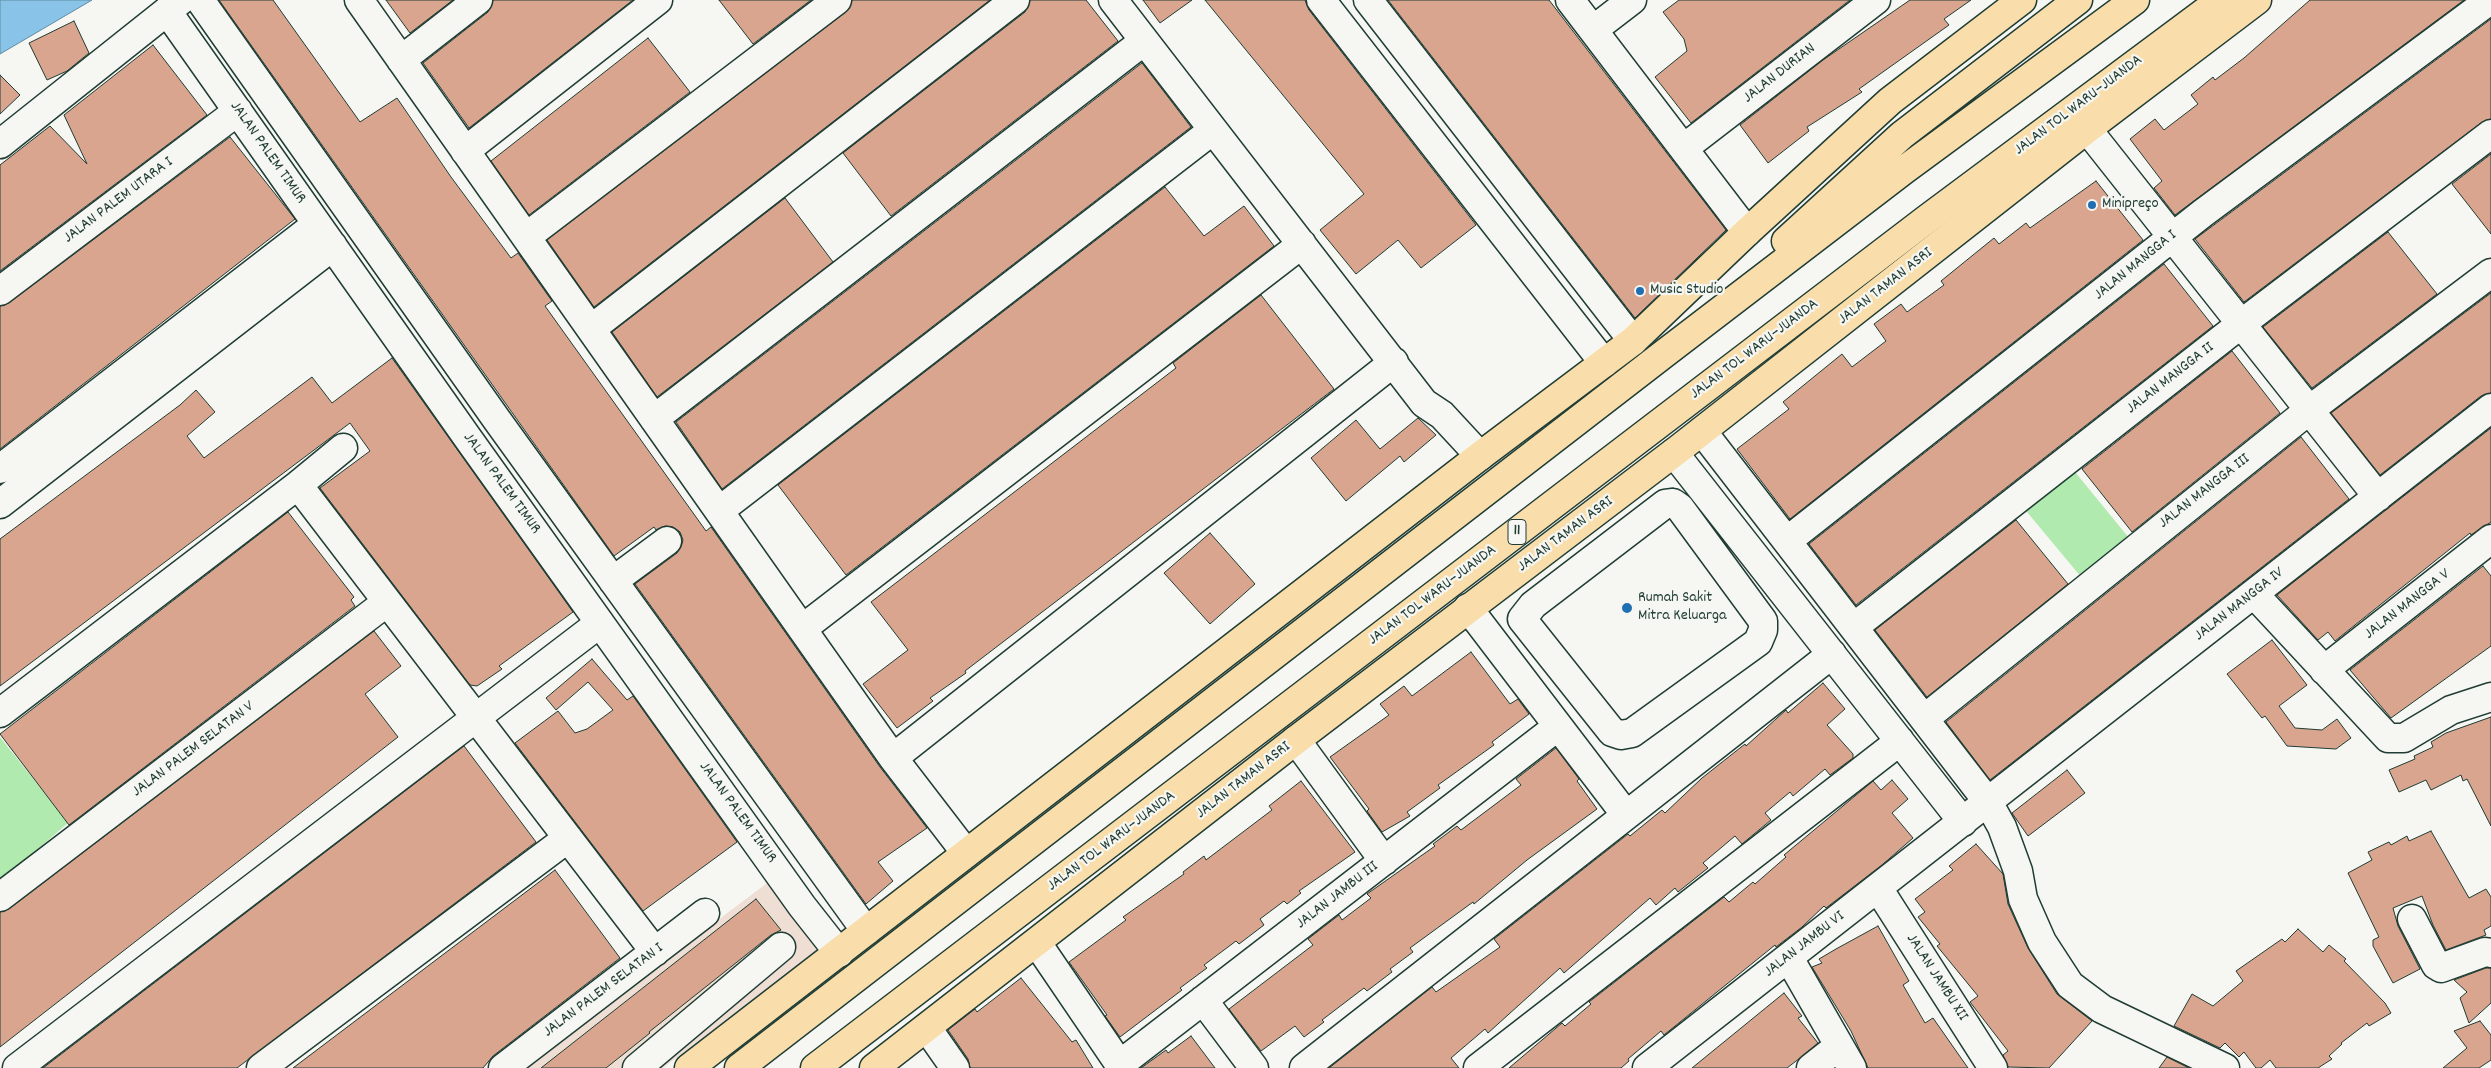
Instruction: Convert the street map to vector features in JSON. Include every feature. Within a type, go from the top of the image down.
[{"type":"main road","points":[[689,1068],[1473,461],[1633,341],[1747,232],[1890,101],[2022,0]]},
{"type":"main road","points":[[1666,353],[1902,135],[2078,0]]},
{"type":"main road","points":[[739,1068],[1904,170],[2135,0]]},
{"type":"main road","name":"JALAN TOL WARU–JUANDA","points":[[815,1068],[1927,219],[2221,0]]},
{"type":"main road","name":"JALAN TAMAN ASRI","points":[[874,1068],[1296,740],[1674,453],[2087,129],[2257,0]]},
{"type":"street","name":"JALAN PALEM TIMUR","points":[[200,0],[497,420],[866,931]]},
{"type":"street","points":[[358,0],[893,758],[966,853]]},
{"type":"street","points":[[401,60],[478,0]]},
{"type":"street","points":[[465,151],[658,0]]},
{"type":"street","points":[[526,238],[837,0]]},
{"type":"street","points":[[591,329],[1015,0]]},
{"type":"street","points":[[1113,0],[1394,362],[1424,403],[1432,426],[1473,461]]},
{"type":"street","points":[[1321,0],[1604,363]]},
{"type":"street","points":[[1368,0],[1633,341]]},
{"type":"street","points":[[1570,0],[1747,232]]},
{"type":"street","points":[[1593,30],[1632,0]]},
{"type":"street","name":"JALAN DURIAN","points":[[1684,148],[1876,0]]},
{"type":"street","name":"JALAN MANGGA I","points":[[1787,540],[2172,237],[2490,0]]},
{"type":"street","name":"JALAN PALEM TIMUR","points":[[174,6],[238,111],[317,224],[802,906],[839,953]]},
{"type":"street","points":[[0,144],[174,6]]},
{"type":"street","points":[[654,419],[1144,41]]},
{"type":"street","name":"JALAN PALEM UTARA I","points":[[0,291],[238,111]]},
{"type":"street","points":[[2087,129],[2378,497]]},
{"type":"street","points":[[719,511],[1213,130]]},
{"type":"street","name":"JALAN MANGGA II","points":[[1854,627],[2241,324],[2491,134]]},
{"type":"street","points":[[0,469],[317,224]]},
{"type":"street","points":[[802,630],[1302,244]]},
{"type":"street","points":[[0,504],[333,246]]},
{"type":"street","name":"JALAN MANGGA III","points":[[1924,718],[2308,410],[2491,273]]},
{"type":"street","points":[[893,758],[1394,362]]},
{"type":"street","name":"JALAN MANGGA IV","points":[[1964,822],[2491,408]]},
{"type":"street","points":[[467,437],[497,420]]},
{"type":"street","points":[[1702,431],[1988,802],[2002,827],[2018,871],[2023,899],[2042,942],[2070,985],[2102,1009],[2225,1068]]},
{"type":"street","points":[[0,713],[298,486],[344,448]]},
{"type":"street","points":[[1674,453],[1964,822]]},
{"type":"street","points":[[298,486],[655,952]]},
{"type":"street","points":[[1673,503],[1680,508],[1763,621],[1763,630],[1758,642],[1632,733],[1621,735],[1612,732],[1524,623],[1523,615],[1533,605],[1665,504],[1673,503]]},
{"type":"street","name":"JALAN MANGGA V","points":[[2324,670],[2491,539]]},
{"type":"street","points":[[613,581],[667,541]]},
{"type":"street","points":[[1511,576],[1533,605]]},
{"type":"street","points":[[2254,594],[2388,738],[2394,740],[2404,738],[2451,710],[2491,677]]},
{"type":"street","points":[[1763,621],[1790,601]]},
{"type":"street","name":"JALAN PALEM SELATAN V","points":[[0,897],[387,602]]},
{"type":"street","points":[[1468,608],[1626,815]]},
{"type":"street","points":[[17,1068],[600,623]]},
{"type":"street","points":[[1304,1068],[1832,654]]},
{"type":"street","points":[[2451,710],[2491,697]]},
{"type":"street","name":"JALAN JAMBU III","points":[[1120,1066],[1557,727]]},
{"type":"street","points":[[1296,740],[1384,861]]},
{"type":"street","points":[[1478,1068],[1900,741]]},
{"type":"street","name":"JALAN JAMBU VI","points":[[1646,1068],[1964,822]]},
{"type":"street","points":[[261,1068],[568,838]]},
{"type":"street","name":"JALAN JAMBU XII","points":[[1878,888],[1993,1068]]},
{"type":"street","name":"JALAN PALEM SELATAN I","points":[[503,1068],[705,913]]},
{"type":"street","points":[[2412,919],[2436,965],[2440,968],[2487,951],[2491,953]]},
{"type":"street","points":[[1037,943],[1120,1066]]},
{"type":"street","points":[[637,1068],[781,947]]},
{"type":"street","points":[[1789,958],[1845,1057],[1811,1068]]},
{"type":"street","points":[[1203,1000],[1254,1068]]},
{"type":"street","points":[[927,1028],[955,1068]]},
{"type":"shaded area","points":[[787,868],[838,934],[663,1068],[522,1068]]},
{"type":"green space","points":[[2071,467],[2129,538],[2082,578],[2022,506]]},
{"type":"green space","points":[[0,737],[68,823],[2,880],[0,878]]},
{"type":"water","points":[[0,0],[92,0],[0,54]]},
{"type":"building","points":[[219,0],[273,0],[360,122],[397,98],[451,177],[511,258],[518,253],[552,301],[545,306],[706,531],[711,527],[880,767],[927,828],[878,862],[893,881],[866,904],[635,584],[677,553],[683,540],[680,532],[673,527],[665,526],[656,530],[654,527],[614,556]]},
{"type":"building","points":[[386,0],[453,0],[410,33]]},
{"type":"building","points":[[493,0],[633,0],[469,128],[423,63],[488,12]]},
{"type":"building","points":[[719,0],[811,0],[753,44]]},
{"type":"building","points":[[852,0],[990,0],[594,307],[547,240],[846,12]]},
{"type":"building","points":[[1030,0],[1086,0],[1118,41],[891,216],[843,153],[1025,12]]},
{"type":"building","points":[[1143,0],[1192,0],[1160,23]]},
{"type":"building","points":[[1205,0],[1305,0],[1309,10],[1476,225],[1421,268],[1398,240],[1356,274],[1320,230],[1364,194]]},
{"type":"building","points":[[1388,0],[1549,0],[1726,230],[1635,318]]},
{"type":"building","points":[[1679,0],[1850,0],[1691,123],[1655,77],[1687,51],[1684,39],[1663,12]]},
{"type":"building","points":[[1910,0],[1971,0],[1944,19],[1949,25],[1859,89],[1862,92],[1807,127],[1809,131],[1768,163],[1740,125],[1823,60]]},
{"type":"building","points":[[2310,0],[2464,0],[2175,215],[2154,188],[2162,181],[2130,139],[2155,119],[2164,130],[2198,104],[2191,95],[2213,77],[2215,80],[2244,58]]},
{"type":"building","points":[[2491,19],[2491,119],[2482,122],[2244,302],[2195,239]]},
{"type":"building","points":[[74,21],[89,53],[67,71],[47,80],[29,43]]},
{"type":"building","points":[[648,38],[690,92],[529,215],[491,161]]},
{"type":"building","points":[[153,45],[207,115],[0,271],[0,165],[50,126],[87,164],[64,115]]},
{"type":"building","points":[[1142,63],[1191,127],[722,489],[676,422]]},
{"type":"building","points":[[0,75],[20,95],[0,114]]},
{"type":"building","points":[[230,137],[295,219],[0,449],[0,306],[9,303]]},
{"type":"building","points":[[2491,154],[2491,234],[2452,184]]},
{"type":"building","points":[[2096,181],[2143,240],[1790,519],[1737,449],[1789,409],[1783,402],[1842,354],[1852,367],[1886,341],[1874,324],[1901,304],[1907,312],[1944,285],[1941,281],[1994,238],[1999,244],[2026,223],[2030,228]]},
{"type":"building","points":[[1165,187],[1204,236],[1244,206],[1274,246],[846,575],[778,485]]},
{"type":"building","points":[[785,198],[833,262],[657,397],[612,332]]},
{"type":"building","points":[[2388,232],[2437,294],[2312,388],[2263,327]]},
{"type":"building","points":[[2164,264],[2213,326],[1856,605],[1809,544]]},
{"type":"building","points":[[2491,293],[2491,393],[2481,396],[2380,475],[2331,413]]},
{"type":"building","points":[[1261,295],[1334,389],[965,671],[966,673],[930,698],[933,701],[897,728],[863,684],[908,650],[871,602],[1176,368],[1173,363]]},
{"type":"building","points":[[2232,351],[2280,413],[2132,532],[2082,469]]},
{"type":"building","points":[[392,358],[573,612],[499,666],[502,669],[477,686],[470,685],[320,488],[370,451],[350,423],[0,686],[0,539],[180,405],[196,390],[215,412],[187,436],[204,458],[312,377],[332,403]]},
{"type":"building","points":[[1418,418],[1436,435],[1404,462],[1400,456],[1346,501],[1311,458],[1356,420],[1380,449]]},
{"type":"building","points":[[2491,428],[2491,522],[2471,535],[2470,533],[2335,641],[2328,632],[2318,640],[2277,595]]},
{"type":"building","points":[[2301,437],[2349,499],[1990,780],[1946,722]]},
{"type":"building","points":[[288,512],[354,597],[351,600],[355,606],[69,825],[0,734]]},
{"type":"building","points":[[2016,520],[2068,584],[1927,697],[1875,630]]},
{"type":"building","points":[[1210,533],[1255,584],[1210,624],[1164,573]]},
{"type":"building","points":[[2483,566],[2491,576],[2491,646],[2391,718],[2350,670]]},
{"type":"building","points":[[374,631],[401,666],[365,694],[398,737],[0,1047],[0,912],[9,909]]},
{"type":"building","points":[[2272,640],[2307,685],[2279,706],[2295,728],[2322,730],[2337,719],[2351,738],[2336,749],[2287,746],[2265,716],[2262,718],[2227,674]]},
{"type":"building","points":[[1471,652],[1510,704],[1518,699],[1529,714],[1492,742],[1494,745],[1438,785],[1440,788],[1407,812],[1410,816],[1382,832],[1367,811],[1369,809],[1330,757],[1389,715],[1380,704],[1404,686],[1412,696]]},
{"type":"building","points":[[592,659],[627,700],[633,696],[737,842],[643,911],[515,743],[558,711],[575,733],[587,729],[613,710],[588,682],[556,710],[546,698]]},
{"type":"building","points":[[1823,683],[1845,709],[1827,725],[1853,754],[1853,758],[1830,775],[1825,769],[1793,796],[1790,792],[1765,813],[1771,820],[1742,844],[1735,836],[1703,863],[1708,868],[1678,892],[1675,888],[1656,905],[1650,898],[1564,973],[1560,968],[1488,1033],[1485,1029],[1451,1058],[1459,1068],[1329,1068],[1432,987],[1436,992],[1500,947],[1494,939],[1628,834],[1630,836],[1662,810],[1665,813],[1702,778],[1745,744],[1746,746],[1786,710],[1788,713]]},
{"type":"building","points":[[2491,717],[2491,826],[2467,779],[2463,781],[2461,775],[2431,790],[2426,780],[2399,792],[2389,770],[2415,759],[2414,756],[2433,747],[2431,742],[2446,733]]},
{"type":"building","points":[[464,746],[536,842],[237,1068],[43,1068]]},
{"type":"building","points":[[1556,748],[1579,779],[1577,781],[1597,809],[1527,860],[1474,904],[1473,902],[1410,948],[1413,952],[1390,969],[1392,972],[1367,991],[1364,988],[1322,1020],[1324,1022],[1304,1037],[1295,1026],[1261,1051],[1229,1009],[1313,945],[1308,939],[1339,915],[1342,920],[1371,898],[1367,894],[1435,846],[1433,844],[1457,826],[1461,830],[1521,785],[1516,779]]},
{"type":"building","points":[[2067,770],[2085,793],[2028,836],[2012,813]]},
{"type":"building","points":[[1892,780],[1908,799],[1892,813],[1913,838],[1882,865],[1826,908],[1824,906],[1802,927],[1776,947],[1775,945],[1664,1035],[1661,1031],[1628,1059],[1629,1061],[1621,1068],[1509,1068],[1562,1023],[1565,1026],[1591,1004],[1589,1002],[1724,897],[1729,902],[1753,882],[1755,884],[1786,857],[1784,855],[1873,781],[1881,790]]},
{"type":"building","points":[[1301,781],[1355,852],[1299,891],[1301,893],[1287,904],[1284,901],[1260,919],[1264,925],[1239,944],[1236,941],[1204,965],[1207,968],[1180,988],[1182,990],[1120,1037],[1105,1016],[1107,1015],[1069,962],[1126,920],[1123,917],[1184,874],[1183,872],[1204,856],[1206,860],[1272,810],[1269,806]]},
{"type":"building","points":[[2431,831],[2469,898],[2486,889],[2491,897],[2491,926],[2484,930],[2486,935],[2446,950],[2433,925],[2422,896],[2393,908],[2398,926],[2420,969],[2393,983],[2373,946],[2373,940],[2379,937],[2348,873],[2372,860],[2368,852],[2389,842],[2391,845],[2407,836],[2409,841]]},
{"type":"building","points":[[1976,844],[2003,874],[2008,904],[2028,948],[2057,994],[2092,1021],[2049,1068],[2008,1067],[2003,1055],[2008,1051],[1970,1002],[1978,996],[1937,946],[1940,944],[1918,917],[1925,912],[1915,899],[1953,870],[1949,866]]},
{"type":"building","points":[[555,870],[620,958],[493,1056],[483,1068],[293,1068]]},
{"type":"building","points":[[756,899],[781,930],[771,935],[606,1068],[541,1068]]},
{"type":"building","points":[[1878,926],[1909,981],[1903,985],[1925,1023],[1933,1018],[1968,1068],[1868,1068],[1851,1031],[1812,967],[1822,963],[1819,959]]},
{"type":"building","points":[[2298,929],[2323,952],[2329,945],[2346,959],[2344,961],[2385,1003],[2391,1013],[2369,1026],[2367,1023],[2341,1043],[2329,1056],[2332,1059],[2318,1068],[2276,1068],[2270,1060],[2261,1068],[2256,1068],[2244,1052],[2239,1057],[2225,1043],[2220,1048],[2174,1026],[2192,994],[2213,1006],[2243,981],[2236,971],[2282,939],[2285,942]]},
{"type":"building","points":[[2486,968],[2491,968],[2491,1003],[2469,1023],[2460,998],[2467,992],[2454,980]]},
{"type":"building","points":[[1021,978],[1072,1042],[1076,1040],[1093,1068],[970,1068],[968,1059],[948,1030],[975,1009],[977,1012]]},
{"type":"building","points":[[1784,993],[1802,1016],[1798,1018],[1818,1043],[1800,1058],[1787,1068],[1692,1068]]},
{"type":"building","points":[[2480,1021],[2491,1035],[2491,1060],[2479,1068],[2443,1068],[2467,1048],[2454,1031]]},
{"type":"building","points":[[1191,1036],[1215,1068],[1141,1068],[1166,1050],[1168,1053]]},
{"type":"building","points":[[2167,1057],[2189,1068],[2159,1068]]},
{"type":"place","name":"Minipreço","points":[[2092,205]]},
{"type":"place","name":"Music Studio","points":[[1640,291]]},
{"type":"place","name":"Rumah Sakit Mitra Keluarga","points":[[1627,608]]}]
